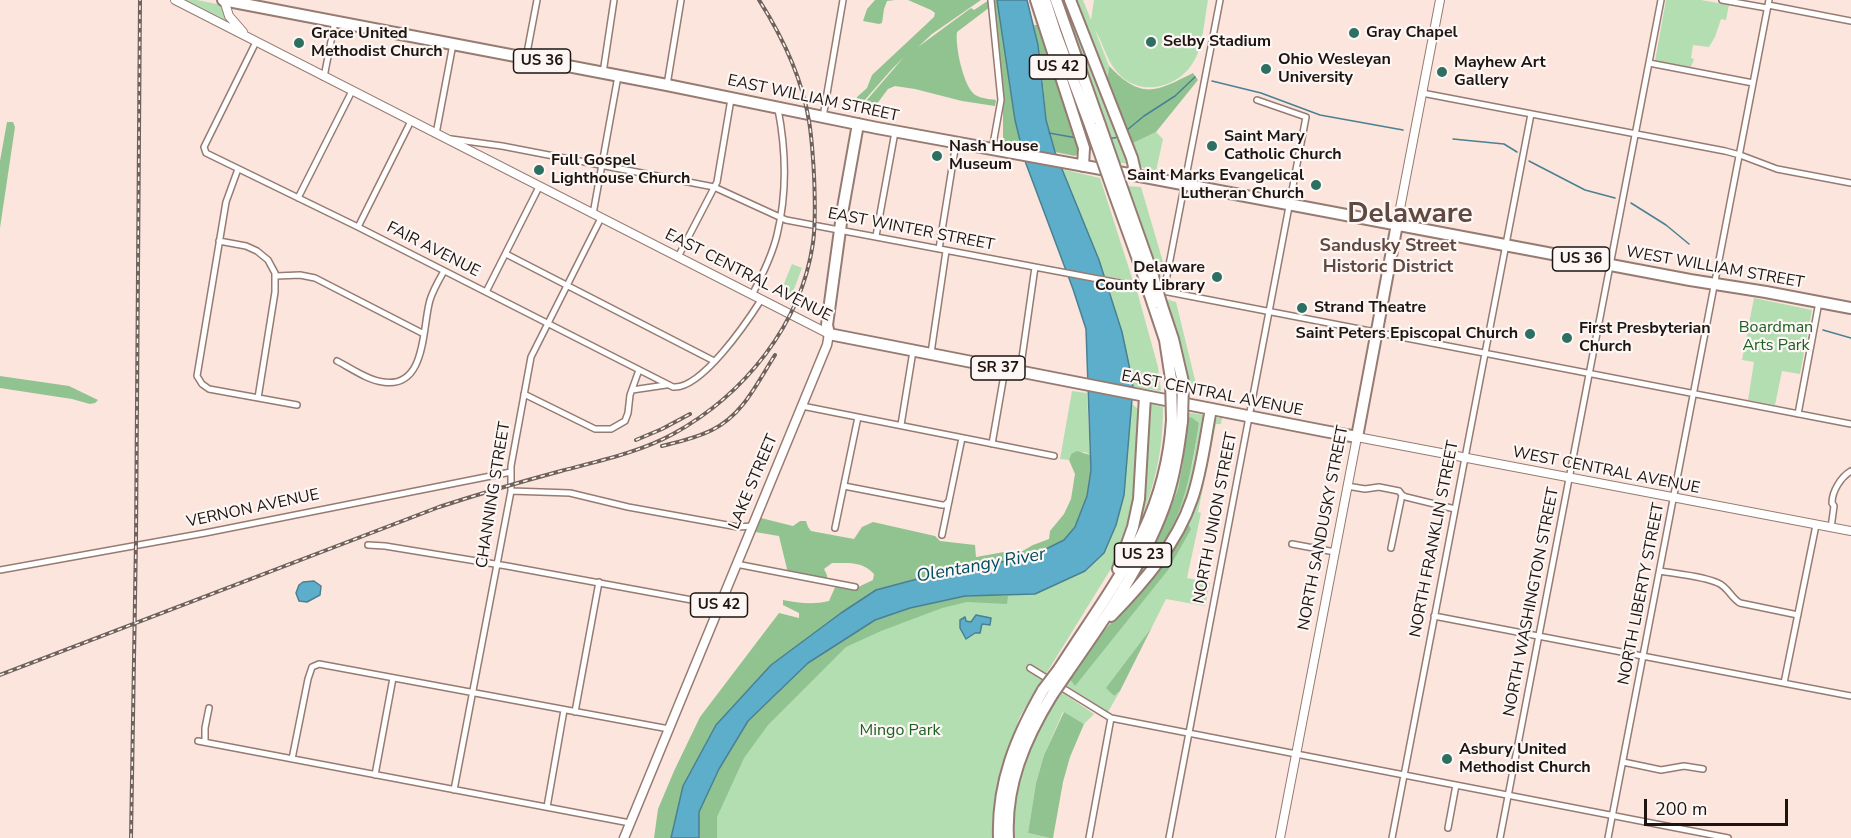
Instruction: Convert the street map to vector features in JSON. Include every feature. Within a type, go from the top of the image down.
[{"type":"highway","name":"EAST WILLIAM STREET","points":[[224,0],[668,85],[895,132],[1397,224]]},
{"type":"highway","name":"US 42","points":[[1036,0],[1081,138],[1084,151],[1083,166]]},
{"type":"highway","name":"US 23","points":[[1045,0],[1056,34],[1095,125]]},
{"type":"highway","name":"US 23","points":[[999,838],[999,812],[1006,769],[1019,734],[1063,671],[1096,632],[1141,558],[1159,520],[1173,474],[1177,421],[1177,380],[1157,305],[1095,125],[1056,0]]},
{"type":"highway","name":"US 42","points":[[1070,0],[1123,133],[1136,175]]},
{"type":"highway","name":"LAKE STREET","points":[[829,334],[827,325],[840,229],[858,124]]},
{"type":"highway","name":"WEST WILLIAM STREET","points":[[1397,224],[1715,285],[1851,308]]},
{"type":"highway","name":"NORTH SANDUSKY STREET","points":[[1357,437],[1397,224]]},
{"type":"highway","name":"EAST CENTRAL AVENUE","points":[[829,334],[1357,437]]},
{"type":"highway","points":[[1102,602],[1118,568],[1136,517],[1140,490],[1145,396]]},
{"type":"highway","points":[[1096,632],[1155,565],[1182,523],[1196,488],[1211,409]]},
{"type":"highway","name":"US 23","points":[[1063,671],[1102,602],[1132,556],[1155,508],[1177,421]]},
{"type":"highway","name":"US 23","points":[[1008,838],[1010,798],[1016,772],[1048,692]]},
{"type":"main road","name":"EAST CENTRAL AVENUE","points":[[175,0],[829,334]]},
{"type":"main road","name":"SR 37","points":[[224,0],[233,23],[256,42]]},
{"type":"main road","points":[[1397,224],[1440,0]]},
{"type":"main road","name":"LAKE STREET","points":[[624,838],[828,345],[829,334]]},
{"type":"main road","name":"WEST CENTRAL AVENUE","points":[[1357,437],[1851,531]]},
{"type":"main road","name":"NORTH SANDUSKY STREET","points":[[1280,838],[1357,437]]},
{"type":"street","points":[[526,58],[537,0]]},
{"type":"street","points":[[603,73],[614,0]]},
{"type":"street","points":[[668,85],[681,0]]},
{"type":"street","points":[[823,117],[843,0]]},
{"type":"street","points":[[991,0],[1001,100],[992,150]]},
{"type":"street","points":[[1164,291],[1220,0]]},
{"type":"street","name":"NORTH WASHINGTON STREET","points":[[1500,838],[1661,0]]},
{"type":"street","points":[[1722,0],[1768,4],[1851,21]]},
{"type":"street","name":"NORTH LIBERTY STREET","points":[[1608,838],[1768,4]]},
{"type":"street","points":[[324,77],[334,21]]},
{"type":"street","name":"FAIR AVENUE","points":[[256,42],[205,145],[204,149],[207,153],[668,385]]},
{"type":"street","points":[[436,134],[453,44]]},
{"type":"street","points":[[1649,63],[1753,83]]},
{"type":"street","name":"CHANNING STREET","points":[[454,790],[511,491],[511,472],[531,357],[597,216],[602,166],[618,76]]},
{"type":"street","points":[[298,198],[352,91]]},
{"type":"street","points":[[1422,93],[1740,154],[1777,169],[1851,183]]},
{"type":"street","points":[[678,257],[717,182],[731,98]]},
{"type":"street","name":"NORTH UNION STREET","points":[[1169,838],[1306,117],[1257,100]]},
{"type":"street","points":[[752,296],[777,237],[781,218],[784,157],[778,107]]},
{"type":"street","name":"NORTH FRANKLIN STREET","points":[[1392,838],[1531,114]]},
{"type":"street","points":[[358,227],[411,121]]},
{"type":"street","points":[[876,236],[895,132]]},
{"type":"street","name":"EAST WINTER STREET","points":[[446,139],[502,146],[714,187],[781,218],[1851,424]]},
{"type":"street","points":[[939,249],[957,143]]},
{"type":"street","points":[[238,169],[228,195],[197,376],[207,388],[297,405]]},
{"type":"street","points":[[486,292],[539,187]]},
{"type":"street","points":[[219,241],[246,246],[257,251],[268,260],[276,276],[258,398]]},
{"type":"street","points":[[931,355],[946,250]]},
{"type":"street","points":[[506,254],[714,360]]},
{"type":"street","points":[[1020,372],[1035,267]]},
{"type":"street","points":[[337,361],[376,381],[388,383],[398,381],[409,374],[417,364],[430,301],[444,271]]},
{"type":"street","points":[[276,276],[300,275],[315,278],[424,334]]},
{"type":"street","points":[[632,390],[668,385],[677,388],[685,386],[701,374],[738,334],[761,300]]},
{"type":"street","points":[[1798,414],[1819,302]]},
{"type":"street","points":[[901,425],[913,351]]},
{"type":"street","points":[[992,444],[1005,369]]},
{"type":"street","points":[[524,394],[595,429],[607,430],[619,426],[626,419],[639,370]]},
{"type":"street","points":[[802,406],[1054,456]]},
{"type":"street","points":[[835,528],[858,417]]},
{"type":"street","points":[[942,536],[962,438]]},
{"type":"street","points":[[1831,528],[1834,506],[1832,493],[1851,471]]},
{"type":"street","name":"VERNON AVENUE","points":[[0,570],[205,533],[511,472]]},
{"type":"street","points":[[844,486],[942,505],[949,501]]},
{"type":"street","points":[[1347,486],[1365,489],[1379,487],[1398,491],[1402,495],[1421,502],[1455,509]]},
{"type":"street","points":[[511,491],[570,493],[628,507],[738,527],[752,526]]},
{"type":"street","points":[[1390,548],[1402,495]]},
{"type":"street","points":[[1784,683],[1816,525]]},
{"type":"street","points":[[1292,544],[1335,552]]},
{"type":"street","points":[[368,545],[497,564],[719,605]]},
{"type":"street","points":[[736,564],[855,587]]},
{"type":"street","points":[[1660,571],[1715,582],[1724,586],[1740,603],[1798,615]]},
{"type":"street","points":[[575,712],[599,582]]},
{"type":"street","points":[[1434,616],[1851,696]]},
{"type":"street","points":[[292,759],[310,670],[319,664],[669,729]]},
{"type":"street","points":[[1030,668],[1111,718],[1728,838]]},
{"type":"street","points":[[375,775],[393,678]]},
{"type":"street","points":[[206,742],[209,708]]},
{"type":"street","points":[[547,807],[564,710]]},
{"type":"street","points":[[1089,838],[1111,718]]},
{"type":"street","points":[[198,741],[630,823]]},
{"type":"street","points":[[1623,762],[1662,770],[1684,766],[1702,769]]},
{"type":"street","points":[[1448,828],[1456,785]]},
{"type":"green space","points":[[180,0],[197,0],[222,5],[240,33]]},
{"type":"green space","points":[[875,0],[895,0],[887,1],[882,23],[879,24],[863,21],[867,9]]},
{"type":"green space","points":[[908,0],[981,0],[932,34],[918,47],[971,8],[974,10],[989,0],[990,7],[957,32],[957,46],[960,64],[969,88],[977,96],[996,100],[995,106],[895,86],[888,89],[873,109],[869,107],[866,101],[904,57],[863,102],[857,101],[857,97],[867,88],[872,75],[934,17],[935,13],[931,10]]},
{"type":"green space","points":[[992,0],[997,0],[999,6],[1015,120],[1022,148],[1004,145],[1003,142],[1003,93]]},
{"type":"green space","points":[[1062,0],[1067,0],[1125,147],[1128,164],[1116,162]]},
{"type":"green space","name":"Selby Stadium","points":[[1075,0],[1083,0],[1091,20],[1094,0],[1208,0],[1197,55],[1191,66],[1172,82],[1161,86],[1138,86],[1127,81],[1117,72],[1095,30],[1109,66],[1107,84]]},
{"type":"green space","points":[[1666,0],[1701,0],[1729,5],[1726,20],[1721,19],[1709,47],[1693,45],[1691,58],[1694,59],[1691,67],[1655,61]]},
{"type":"green space","points":[[1034,25],[1040,25],[1080,151],[1075,156],[1055,152],[1046,120],[1042,72]]},
{"type":"green space","points":[[1109,66],[1121,77],[1140,88],[1158,88],[1193,73],[1198,80],[1156,132],[1131,144],[1107,84]]},
{"type":"green space","points":[[7,122],[13,122],[15,127],[0,228],[0,161]]},
{"type":"green space","points":[[1156,132],[1163,139],[1156,171],[1141,167],[1131,144]]},
{"type":"green space","points":[[1061,169],[1100,178],[1133,281],[1104,276]]},
{"type":"green space","points":[[1125,186],[1141,187],[1163,262],[1159,282]]},
{"type":"green space","points":[[792,264],[802,268],[790,300],[779,296]]},
{"type":"green space","points":[[1108,287],[1137,291],[1158,367],[1161,391],[1133,387],[1122,332]]},
{"type":"green space","points":[[1162,298],[1176,302],[1195,380],[1193,393],[1186,394]]},
{"type":"green space","name":"Boardman Arts Park","points":[[1754,298],[1812,310],[1800,374],[1782,371],[1775,405],[1748,400],[1754,362],[1742,360]]},
{"type":"green space","points":[[0,376],[69,386],[98,400],[90,404],[0,388]]},
{"type":"green space","points":[[1072,391],[1087,393],[1090,455],[1085,452],[1071,454],[1069,460],[1060,459]]},
{"type":"green space","name":"Mingo Park","points":[[1131,403],[1140,411],[1134,506],[1117,559],[1020,716],[1002,766],[996,797],[995,838],[699,838],[719,769],[748,721],[875,620],[965,596],[1035,594],[1086,571],[1104,553],[1116,525],[1124,495]]},
{"type":"green space","points":[[1150,404],[1163,407],[1163,425],[1152,488],[1135,536],[1148,414]]},
{"type":"green space","points":[[1184,412],[1205,415],[1193,486],[1172,538],[1116,607],[1183,432],[1183,462],[1178,489],[1153,551],[1162,545],[1183,498],[1193,461],[1199,423],[1184,415]]},
{"type":"green space","points":[[1184,415],[1199,423],[1193,457],[1185,492],[1174,524],[1156,554],[1153,551],[1178,489],[1183,462]]},
{"type":"green space","points":[[1217,418],[1222,418],[1221,424],[1216,424],[1187,578],[1210,583],[1205,606],[1166,599],[1152,627],[1107,688],[1114,696],[1120,691],[1108,712],[1064,684],[1069,678],[1075,685],[1186,527],[1212,423]]},
{"type":"green space","points":[[1077,451],[1090,455],[1091,470],[1087,496],[1075,527],[1064,540],[1043,551],[976,569],[921,578],[876,590],[683,786],[671,838],[654,838],[658,809],[700,717],[779,613],[799,618],[799,613],[783,605],[783,600],[806,603],[829,601],[836,585],[856,588],[873,580],[874,574],[870,570],[849,563],[832,563],[824,569],[827,581],[787,573],[779,536],[755,532],[761,518],[793,526],[800,521],[806,521],[811,531],[854,539],[862,527],[873,522],[935,536],[940,541],[975,545],[976,557],[1004,552],[1019,553],[1049,539],[1050,531],[1064,514],[1071,499],[1075,474],[1069,460],[1071,454]]},
{"type":"green space","points":[[1189,525],[1191,529],[1168,570],[1075,686],[1069,678],[1104,631],[1157,569]]},
{"type":"green space","points":[[965,596],[1008,596],[1007,604],[967,602],[942,608],[846,647],[768,725],[744,758],[717,817],[717,838],[699,838],[699,812],[719,769],[748,721],[808,663],[875,620],[910,608]]},
{"type":"green space","points":[[1152,627],[1120,691],[1114,696],[1106,688]]},
{"type":"green space","points":[[1060,691],[1094,714],[1084,724],[1063,712],[1044,755],[1036,783],[1028,833],[1050,838],[1014,838],[1015,797],[1023,765]]},
{"type":"green space","points":[[1064,712],[1084,724],[1070,757],[1053,838],[1050,838],[1028,833],[1036,783],[1044,755]]},
{"type":"water","points":[[997,0],[1027,0],[1038,45],[1046,120],[1055,152],[1099,260],[1122,332],[1133,387],[1124,495],[1116,525],[1104,553],[1085,571],[1035,594],[965,596],[910,608],[875,620],[808,663],[748,721],[719,769],[699,812],[699,838],[671,838],[683,786],[716,725],[771,665],[876,590],[921,578],[976,569],[1042,551],[1064,540],[1075,527],[1087,496],[1091,470],[1086,329],[1025,161],[1015,120]]},
{"type":"water","points":[[314,581],[321,586],[320,595],[307,602],[299,601],[296,593],[299,585],[303,582]]},
{"type":"water","points":[[976,615],[991,618],[990,625],[982,624],[980,633],[975,633],[966,639],[960,628],[960,620],[965,617],[966,621],[971,622]]},
{"type":"waterway","points":[[1127,130],[1175,96],[1195,77]]},
{"type":"waterway","points":[[1212,81],[1261,93],[1320,115],[1403,130]]},
{"type":"waterway","points":[[1049,133],[1077,138]]},
{"type":"waterway","points":[[1109,138],[1118,136]]},
{"type":"waterway","points":[[1453,139],[1504,144],[1517,152]]},
{"type":"waterway","points":[[1529,161],[1585,190],[1615,198]]},
{"type":"waterway","points":[[1631,203],[1666,225],[1689,244]]},
{"type":"waterway","points":[[1823,330],[1851,338]]},
{"type":"railway","points":[[131,838],[140,0]]},
{"type":"railway","points":[[0,675],[439,507],[618,456],[660,441],[699,418],[723,399],[765,355],[782,329],[796,302],[806,273],[814,235],[813,162],[806,105],[790,58],[759,0]]},
{"type":"railway","points":[[662,446],[700,435],[723,424],[741,407],[775,355]]},
{"type":"railway","points":[[636,440],[690,414]]},
{"type":"place","name":"Gray Chapel","points":[[1354,33]]},
{"type":"place","name":"Selby Stadium","points":[[1151,42]]},
{"type":"place","name":"Grace United Methodist Church","points":[[299,43]]},
{"type":"place","name":"Ohio Wesleyan University","points":[[1266,69]]},
{"type":"place","name":"Mayhew Art Gallery","points":[[1442,72]]},
{"type":"place","name":"Saint Mary Catholic Church","points":[[1212,146]]},
{"type":"place","name":"Nash House Museum","points":[[937,156]]},
{"type":"place","name":"Full Gospel Lighthouse Church","points":[[539,170]]},
{"type":"place","name":"Saint Marks Evangelical Lutheran Church","points":[[1316,185]]},
{"type":"place","name":"Delaware County Library","points":[[1217,277]]},
{"type":"place","name":"Strand Theatre","points":[[1302,308]]},
{"type":"place","name":"Saint Peters Episcopal Church","points":[[1530,334]]},
{"type":"place","name":"First Presbyterian Church","points":[[1567,338]]},
{"type":"place","name":"Asbury United Methodist Church","points":[[1447,759]]},
{"type":"district","name":"Delaware","points":[[1410,215]]},
{"type":"district","name":"Sandusky Street Historic District","points":[[1388,257]]},
{"type":"water label","name":"Olentangy River","points":[[981,566]]}]
